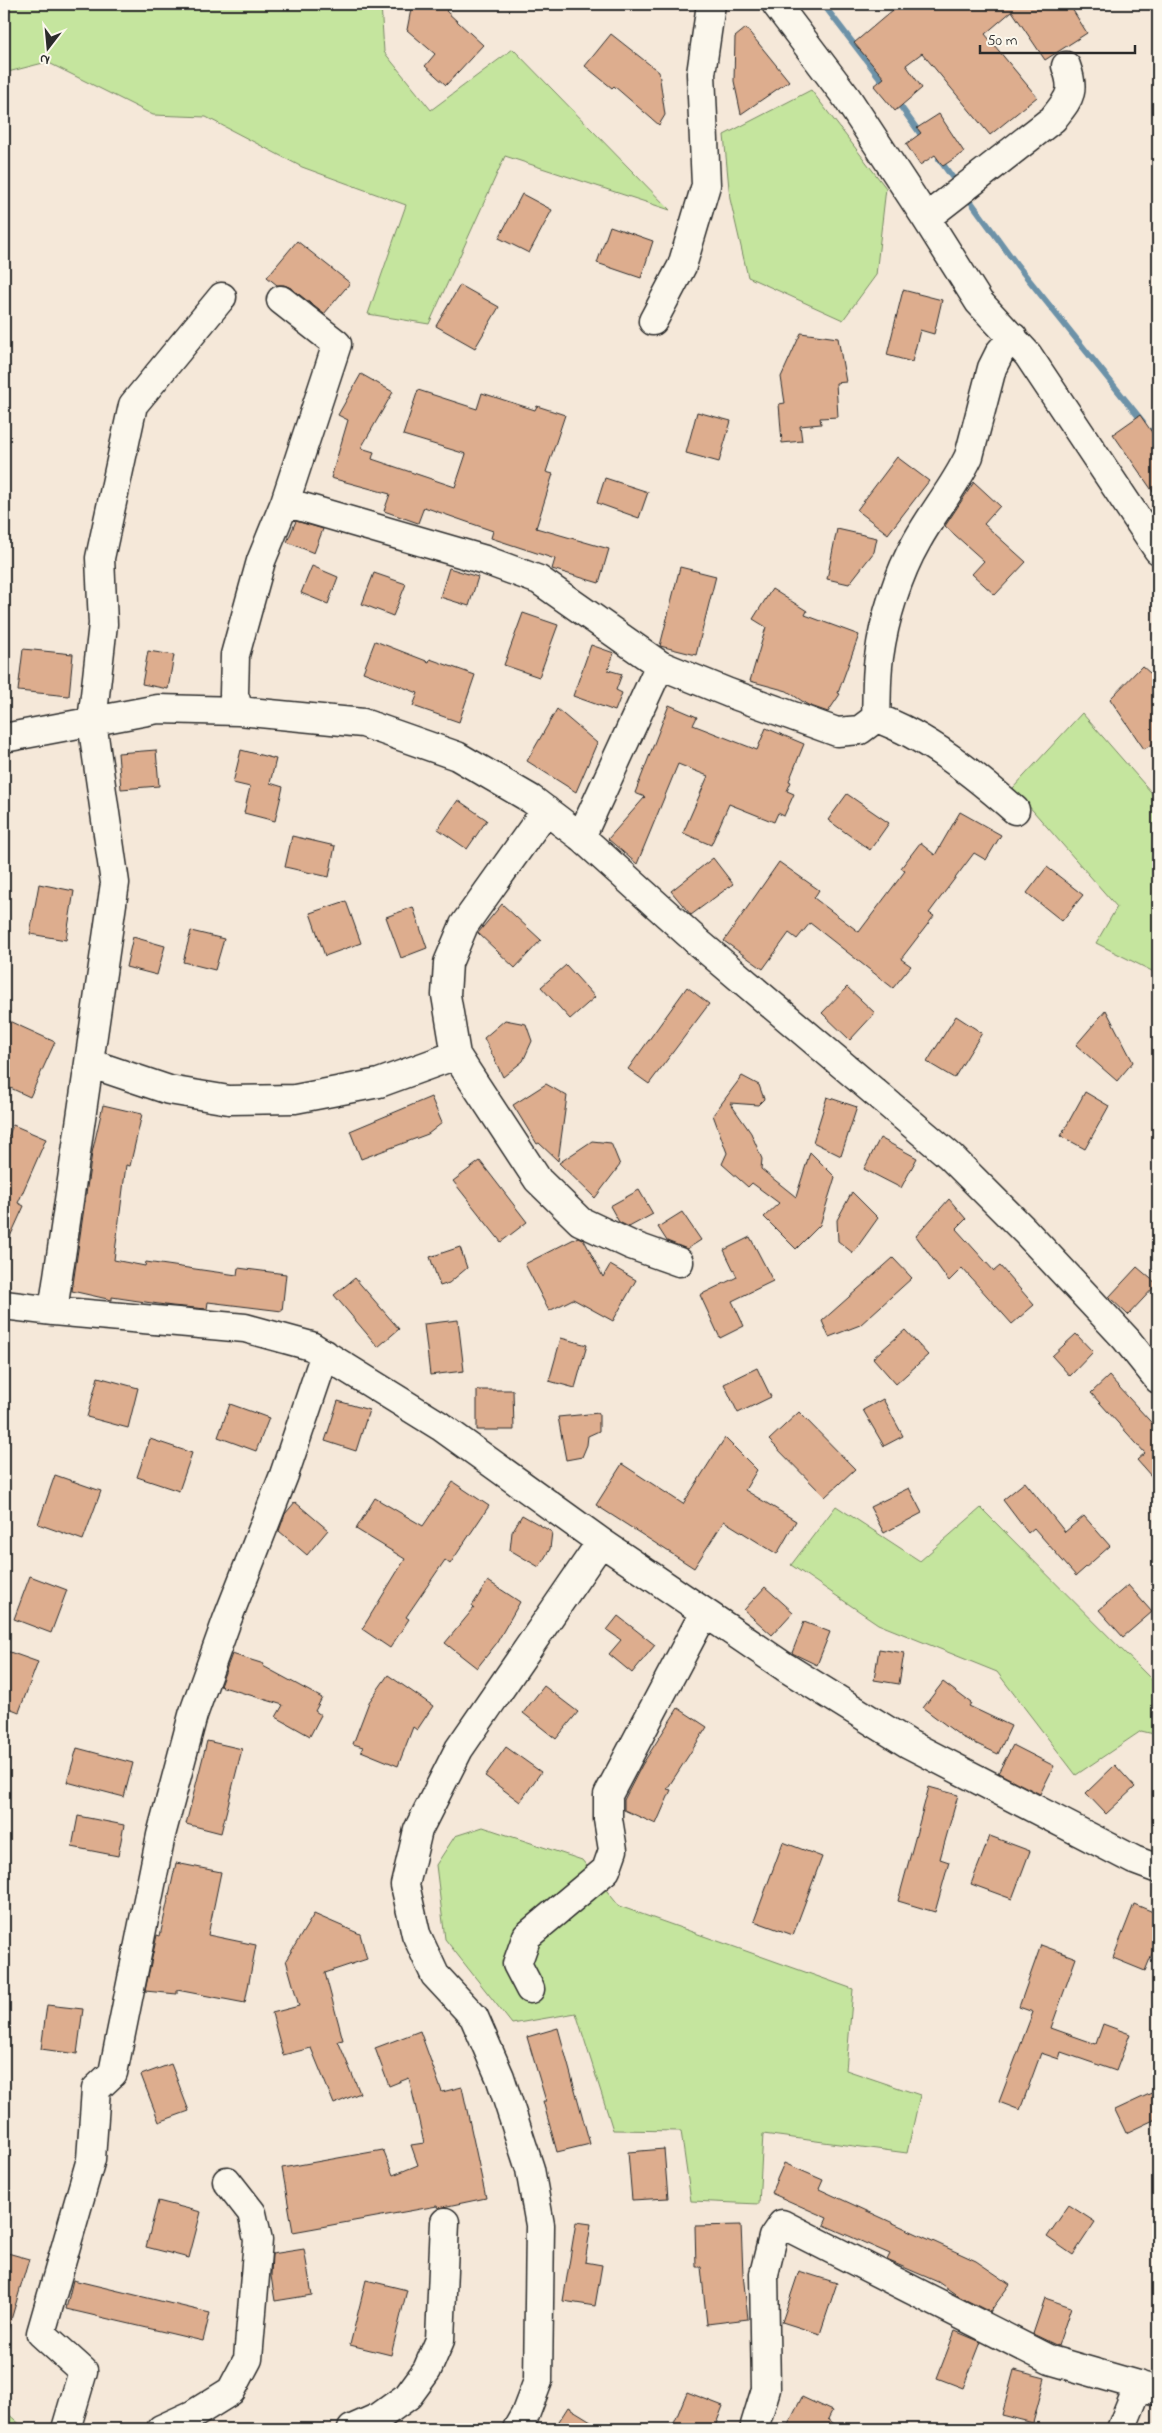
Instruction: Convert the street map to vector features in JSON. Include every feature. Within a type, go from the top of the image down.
[{"type":"street","points":[[653,321],[682,266],[706,185],[701,74],[711,4]]},
{"type":"street","points":[[776,4],[847,98],[979,302],[1028,355],[1158,550]]},
{"type":"street","points":[[926,218],[1053,119],[1069,99],[1072,82],[1066,66]]},
{"type":"street","points":[[53,1312],[115,882],[92,722],[103,624],[100,558],[133,405],[222,297]]},
{"type":"street","points":[[239,711],[234,694],[235,654],[261,561],[286,502],[337,344],[281,300]]},
{"type":"street","points":[[876,718],[879,657],[893,598],[905,564],[917,540],[963,469],[969,456],[992,368],[1000,352],[1013,337]]},
{"type":"street","points":[[286,502],[485,560],[539,580],[660,665],[837,732],[860,730],[876,718]]},
{"type":"street","points":[[581,837],[660,665]]},
{"type":"street","points":[[4,738],[158,708],[239,711],[363,723],[457,756],[531,799],[581,837],[700,944],[950,1156],[1025,1230],[1126,1339],[1158,1380]]},
{"type":"street","points":[[876,718],[915,736],[984,783],[1015,810]]},
{"type":"street","points":[[546,810],[464,924],[448,963],[446,995],[456,1055],[538,1180],[580,1221],[631,1245],[679,1262]]},
{"type":"street","points":[[89,1063],[169,1090],[229,1100],[295,1099],[379,1083],[456,1055]]},
{"type":"street","points":[[4,1305],[53,1312],[245,1328],[311,1346],[440,1426],[601,1542],[704,1613],[785,1667],[909,1744],[1134,1860],[1158,1870]]},
{"type":"street","points":[[66,2429],[83,2371],[40,2333],[91,2159],[96,2090],[112,2073],[160,1835],[193,1715],[227,1620],[284,1475],[325,1354]]},
{"type":"street","points":[[517,2429],[525,2415],[538,2381],[540,2225],[530,2168],[500,2078],[474,2017],[435,1975],[416,1934],[405,1885],[418,1830],[459,1749],[601,1542]]},
{"type":"street","points":[[530,1989],[517,1964],[527,1936],[606,1870],[613,1850],[608,1819],[608,1795],[704,1613]]},
{"type":"street","points":[[161,2429],[194,2414],[232,2391],[248,2359],[258,2240],[252,2213],[227,2180]]},
{"type":"street","points":[[352,2429],[379,2417],[408,2396],[427,2370],[440,2340],[445,2222]]},
{"type":"street","points":[[755,2425],[766,2389],[764,2274],[773,2236],[782,2224],[1050,2360],[1148,2388],[1121,2429]]},
{"type":"green space","points":[[4,4],[381,4],[384,52],[431,110],[513,49],[670,210],[505,156],[429,324],[368,314],[406,205],[302,167],[206,117],[153,115],[47,62],[4,73]]},
{"type":"green space","points":[[811,90],[886,188],[876,275],[843,320],[748,277],[730,199],[724,135]]},
{"type":"green space","points":[[1082,713],[1158,800],[1158,974],[1096,943],[1117,907],[1013,788]]},
{"type":"green space","points":[[836,1506],[920,1561],[981,1508],[1158,1686],[1158,1735],[1141,1731],[1076,1775],[997,1672],[878,1624],[791,1565]]},
{"type":"green space","points":[[483,1827],[582,1860],[619,1906],[853,1989],[846,2070],[920,2095],[907,2153],[763,2134],[759,2204],[691,2201],[681,2131],[613,2130],[576,2013],[512,2024],[445,1939],[436,1865],[455,1836]]},
{"type":"green space","points":[[4,2410],[25,2429],[4,2429]]},
{"type":"building","points":[[412,4],[452,4],[446,11],[483,45],[446,85],[425,66],[435,54],[407,30]]},
{"type":"building","points":[[900,4],[1069,4],[1087,33],[1045,60],[1012,11],[985,34],[1037,97],[990,135],[922,53],[906,65],[922,88],[895,111],[874,86],[884,78],[854,43]]},
{"type":"building","points":[[746,28],[789,81],[741,114],[734,81],[735,37]]},
{"type":"building","points":[[611,34],[659,72],[665,115],[659,125],[614,86],[612,88],[585,66]]},
{"type":"building","points":[[939,114],[964,152],[943,166],[935,155],[920,165],[906,144],[921,133],[917,128]]},
{"type":"building","points":[[522,194],[552,210],[529,253],[499,238]]},
{"type":"building","points":[[610,226],[653,241],[641,278],[597,263]]},
{"type":"building","points":[[297,241],[350,283],[324,314],[291,288],[277,285],[267,277]]},
{"type":"building","points":[[460,285],[499,307],[475,348],[436,326]]},
{"type":"building","points":[[903,290],[942,300],[934,334],[920,330],[912,362],[887,355]]},
{"type":"building","points":[[801,333],[838,338],[846,382],[836,383],[838,417],[820,418],[821,424],[800,426],[802,441],[782,443],[779,404],[785,403],[781,377]]},
{"type":"building","points":[[361,374],[393,392],[361,448],[374,452],[372,459],[455,487],[466,454],[403,435],[418,390],[477,409],[482,393],[535,410],[537,406],[565,415],[546,472],[553,474],[536,528],[609,549],[599,583],[552,569],[555,559],[491,538],[493,531],[424,507],[418,523],[384,511],[390,494],[331,478],[348,420],[338,415]]},
{"type":"building","points":[[697,412],[731,421],[719,462],[686,453]]},
{"type":"building","points":[[1140,415],[1158,441],[1158,499],[1113,434]]},
{"type":"building","points":[[897,457],[929,481],[888,534],[857,510]]},
{"type":"building","points":[[605,478],[648,492],[639,518],[597,503]]},
{"type":"building","points":[[974,482],[1000,506],[984,524],[1026,562],[995,595],[972,574],[984,561],[945,526]]},
{"type":"building","points":[[296,521],[323,529],[314,553],[287,542]]},
{"type":"building","points":[[837,529],[877,538],[874,552],[849,584],[827,579]]},
{"type":"building","points":[[312,566],[338,577],[328,604],[301,593]]},
{"type":"building","points":[[680,567],[716,576],[696,655],[660,646]]},
{"type":"building","points":[[449,568],[478,577],[469,606],[440,597]]},
{"type":"building","points":[[374,573],[406,584],[393,616],[362,604]]},
{"type":"building","points":[[772,589],[807,611],[805,615],[859,635],[838,693],[840,694],[828,712],[808,705],[787,691],[750,681],[766,627],[753,619]]},
{"type":"building","points":[[523,613],[558,625],[539,677],[504,665]]},
{"type":"building","points":[[375,641],[429,662],[430,659],[475,675],[459,722],[413,706],[418,693],[363,672]]},
{"type":"building","points":[[591,645],[614,653],[608,670],[622,674],[616,690],[622,693],[615,711],[573,696]]},
{"type":"building","points":[[23,649],[73,654],[69,696],[18,691]]},
{"type":"building","points":[[148,651],[174,655],[168,689],[142,684]]},
{"type":"building","points":[[1142,666],[1150,673],[1158,669],[1158,741],[1144,749],[1110,699]]},
{"type":"building","points":[[669,705],[697,717],[693,725],[757,750],[766,728],[804,744],[789,781],[791,782],[787,791],[794,794],[784,816],[778,813],[774,822],[729,804],[711,845],[683,833],[708,776],[678,764],[637,864],[608,839],[645,797],[635,793]]},
{"type":"building","points":[[557,709],[597,743],[576,792],[527,761]]},
{"type":"building","points":[[156,750],[159,786],[121,789],[118,753]]},
{"type":"building","points":[[241,750],[276,759],[270,783],[283,787],[275,821],[244,813],[250,787],[233,783]]},
{"type":"building","points":[[847,794],[889,823],[870,850],[828,820]]},
{"type":"building","points":[[458,800],[487,820],[467,849],[438,829]]},
{"type":"building","points":[[960,812],[1001,835],[986,860],[974,853],[929,913],[934,916],[901,959],[911,966],[893,988],[810,923],[797,939],[789,933],[763,969],[724,941],[779,862],[819,890],[814,898],[859,932],[905,871],[901,868],[920,843],[935,855]]},
{"type":"building","points":[[292,836],[335,846],[329,877],[285,867]]},
{"type":"building","points":[[713,858],[733,884],[691,915],[671,891]]},
{"type":"building","points":[[1047,867],[1083,895],[1062,921],[1027,893]]},
{"type":"building","points":[[39,884],[74,891],[66,940],[30,934]]},
{"type":"building","points":[[346,901],[361,943],[325,956],[310,913]]},
{"type":"building","points":[[502,904],[541,940],[515,968],[478,933]]},
{"type":"building","points":[[413,907],[427,948],[401,958],[386,917]]},
{"type":"building","points":[[191,931],[224,939],[215,970],[183,962]]},
{"type":"building","points":[[133,937],[165,946],[157,975],[126,967]]},
{"type":"building","points":[[566,965],[595,997],[570,1019],[541,987]]},
{"type":"building","points":[[687,987],[709,1004],[649,1084],[628,1069]]},
{"type":"building","points":[[847,987],[875,1013],[850,1040],[822,1013]]},
{"type":"building","points":[[1106,1010],[1133,1062],[1117,1081],[1076,1045]]},
{"type":"building","points":[[956,1016],[982,1033],[954,1078],[927,1062]]},
{"type":"building","points":[[505,1020],[526,1024],[532,1041],[523,1061],[503,1077],[484,1038]]},
{"type":"building","points":[[9,1021],[55,1042],[30,1097],[4,1085],[4,1032]]},
{"type":"building","points":[[742,1076],[759,1085],[764,1099],[758,1105],[730,1103],[751,1133],[762,1159],[761,1169],[796,1197],[810,1152],[835,1177],[820,1225],[796,1249],[764,1217],[779,1203],[752,1183],[748,1187],[722,1164],[727,1153],[713,1115]]},
{"type":"building","points":[[546,1084],[567,1096],[558,1161],[539,1143],[537,1144],[513,1105]]},
{"type":"building","points":[[1085,1092],[1109,1106],[1085,1149],[1061,1136]]},
{"type":"building","points":[[431,1097],[442,1123],[428,1134],[361,1159],[350,1131]]},
{"type":"building","points":[[827,1097],[857,1107],[841,1156],[813,1142]]},
{"type":"building","points":[[103,1105],[142,1114],[130,1166],[126,1165],[114,1260],[145,1266],[146,1262],[237,1275],[238,1268],[286,1274],[282,1311],[208,1302],[207,1309],[172,1306],[112,1297],[112,1300],[72,1291],[92,1153]]},
{"type":"building","points":[[13,1125],[46,1139],[18,1203],[24,1206],[4,1250],[4,1147]]},
{"type":"building","points":[[880,1138],[917,1158],[901,1188],[864,1169]]},
{"type":"building","points":[[592,1141],[611,1143],[620,1165],[595,1198],[559,1163]]},
{"type":"building","points":[[480,1161],[527,1222],[501,1242],[453,1181]]},
{"type":"building","points":[[639,1190],[653,1214],[629,1227],[619,1222],[610,1206]]},
{"type":"building","points":[[852,1192],[878,1218],[853,1253],[838,1241],[837,1220]]},
{"type":"building","points":[[949,1199],[966,1219],[956,1229],[994,1271],[1000,1266],[1034,1305],[1012,1324],[962,1268],[949,1281],[916,1236]]},
{"type":"building","points":[[682,1212],[701,1240],[687,1249],[667,1241],[658,1227]]},
{"type":"building","points":[[578,1237],[584,1240],[603,1277],[610,1265],[636,1280],[613,1321],[573,1299],[549,1311],[525,1264]]},
{"type":"building","points":[[750,1237],[773,1281],[732,1301],[744,1326],[720,1338],[700,1295],[737,1277],[724,1250]]},
{"type":"building","points":[[460,1247],[467,1268],[449,1283],[440,1286],[430,1257]]},
{"type":"building","points":[[893,1258],[912,1278],[860,1325],[829,1337],[822,1321]]},
{"type":"building","points":[[1137,1267],[1157,1284],[1128,1315],[1109,1297]]},
{"type":"building","points":[[355,1278],[399,1329],[378,1347],[334,1295]]},
{"type":"building","points":[[458,1320],[464,1371],[430,1375],[424,1324]]},
{"type":"building","points":[[905,1330],[928,1355],[896,1384],[873,1358]]},
{"type":"building","points":[[1076,1334],[1093,1352],[1070,1376],[1052,1356]]},
{"type":"building","points":[[561,1338],[587,1345],[575,1388],[549,1381]]},
{"type":"building","points":[[757,1368],[771,1397],[738,1413],[724,1384]]},
{"type":"building","points":[[1109,1376],[1158,1430],[1158,1484],[1137,1460],[1145,1453],[1091,1393]]},
{"type":"building","points":[[98,1377],[138,1388],[128,1428],[87,1417]]},
{"type":"building","points":[[477,1390],[513,1390],[514,1430],[477,1430]]},
{"type":"building","points":[[883,1399],[903,1436],[884,1446],[863,1410]]},
{"type":"building","points":[[338,1401],[369,1410],[356,1451],[325,1441]]},
{"type":"building","points":[[230,1404],[269,1418],[256,1451],[218,1437]]},
{"type":"building","points":[[799,1412],[855,1469],[825,1497],[769,1440]]},
{"type":"building","points":[[599,1413],[599,1431],[588,1436],[587,1445],[582,1457],[566,1460],[558,1417]]},
{"type":"building","points":[[725,1438],[757,1470],[745,1490],[796,1521],[777,1554],[724,1521],[694,1568],[596,1505],[622,1464],[683,1504]]},
{"type":"building","points":[[150,1439],[192,1453],[179,1491],[137,1477]]},
{"type":"building","points":[[55,1475],[101,1491],[83,1540],[38,1524]]},
{"type":"building","points":[[453,1482],[489,1506],[450,1564],[445,1560],[406,1617],[409,1619],[390,1648],[362,1629],[405,1559],[356,1529],[375,1498],[423,1526]]},
{"type":"building","points":[[1025,1482],[1065,1532],[1084,1516],[1110,1546],[1076,1576],[1034,1528],[1028,1533],[1003,1500]]},
{"type":"building","points":[[909,1488],[922,1513],[884,1533],[870,1507]]},
{"type":"building","points":[[295,1502],[328,1530],[307,1555],[279,1531],[285,1514]]},
{"type":"building","points":[[522,1515],[552,1532],[550,1549],[539,1567],[510,1550],[512,1532]]},
{"type":"building","points":[[30,1576],[67,1590],[51,1633],[14,1619]]},
{"type":"building","points":[[488,1581],[520,1602],[496,1644],[477,1668],[445,1643],[474,1608],[472,1606]]},
{"type":"building","points":[[1128,1585],[1152,1612],[1123,1637],[1099,1610]]},
{"type":"building","points":[[765,1587],[793,1612],[772,1635],[744,1610]]},
{"type":"building","points":[[618,1616],[655,1645],[632,1673],[609,1654],[621,1640],[607,1630]]},
{"type":"building","points":[[804,1622],[830,1632],[817,1665],[792,1653]]},
{"type":"building","points":[[879,1649],[904,1653],[899,1684],[874,1680]]},
{"type":"building","points":[[4,1650],[38,1662],[19,1712],[4,1706]]},
{"type":"building","points":[[232,1654],[264,1664],[263,1666],[322,1698],[315,1711],[321,1715],[310,1736],[276,1717],[283,1705],[220,1686]]},
{"type":"building","points":[[388,1675],[433,1706],[417,1730],[413,1727],[398,1766],[361,1751],[363,1747],[353,1744],[369,1702]]},
{"type":"building","points":[[943,1682],[971,1703],[969,1706],[1011,1726],[998,1754],[962,1737],[923,1708]]},
{"type":"building","points":[[544,1686],[578,1712],[556,1739],[523,1713]]},
{"type":"building","points":[[678,1708],[707,1727],[667,1789],[671,1790],[656,1824],[624,1810],[624,1800],[642,1765]]},
{"type":"building","points":[[207,1741],[242,1749],[221,1833],[186,1824]]},
{"type":"building","points":[[1013,1745],[1054,1766],[1040,1794],[998,1773]]},
{"type":"building","points":[[506,1747],[541,1772],[520,1802],[485,1776]]},
{"type":"building","points":[[77,1748],[133,1763],[124,1797],[67,1782]]},
{"type":"building","points":[[1115,1765],[1135,1787],[1106,1814],[1086,1793]]},
{"type":"building","points":[[929,1787],[958,1795],[940,1859],[949,1862],[935,1912],[898,1901]]},
{"type":"building","points":[[78,1816],[124,1825],[118,1856],[72,1847]]},
{"type":"building","points":[[990,1836],[1030,1851],[1012,1899],[971,1884]]},
{"type":"building","points":[[783,1842],[822,1857],[793,1935],[754,1921]]},
{"type":"building","points":[[176,1863],[221,1872],[208,1935],[256,1945],[245,2003],[177,1990],[177,1994],[145,1991],[157,1935],[160,1936]]},
{"type":"building","points":[[1134,1904],[1158,1914],[1158,1939],[1145,1971],[1113,1958]]},
{"type":"building","points":[[314,1914],[360,1934],[367,1959],[325,1973],[343,2040],[338,2041],[360,2093],[334,2104],[311,2048],[283,2055],[272,2013],[299,2006],[286,1960]]},
{"type":"building","points":[[1041,1945],[1076,1958],[1051,2028],[1096,2044],[1103,2024],[1130,2034],[1116,2071],[1061,2052],[1059,2059],[1041,2053],[1020,2110],[999,2102],[1033,2012],[1019,2007]]},
{"type":"building","points":[[47,2005],[83,2009],[77,2054],[41,2049]]},
{"type":"building","points":[[558,2028],[590,2144],[557,2152],[543,2101],[546,2101],[527,2037]]},
{"type":"building","points":[[420,2031],[442,2092],[462,2087],[486,2198],[438,2208],[437,2206],[293,2232],[282,2168],[383,2150],[393,2175],[418,2165],[411,2145],[424,2143],[409,2078],[389,2086],[375,2048]]},
{"type":"building","points":[[171,2064],[189,2111],[159,2122],[141,2075]]},
{"type":"building","points":[[1158,2090],[1158,2118],[1126,2133],[1115,2110]]},
{"type":"building","points":[[664,2149],[668,2198],[632,2200],[628,2152]]},
{"type":"building","points":[[784,2163],[823,2180],[819,2189],[976,2261],[1010,2284],[990,2312],[958,2296],[938,2282],[887,2260],[890,2254],[824,2225],[827,2218],[771,2193]]},
{"type":"building","points":[[158,2201],[201,2212],[189,2258],[146,2247]]},
{"type":"building","points":[[1069,2205],[1095,2222],[1073,2255],[1047,2237]]},
{"type":"building","points":[[576,2222],[591,2224],[585,2262],[602,2265],[595,2306],[563,2301]]},
{"type":"building","points":[[741,2225],[743,2274],[748,2319],[707,2324],[701,2267],[696,2267],[695,2226]]},
{"type":"building","points":[[304,2249],[312,2295],[275,2301],[271,2276],[272,2254]]},
{"type":"building","points":[[4,2252],[29,2259],[8,2330],[4,2330]]},
{"type":"building","points":[[799,2271],[837,2283],[820,2334],[782,2322]]},
{"type":"building","points":[[73,2280],[210,2313],[203,2341],[66,2309]]},
{"type":"building","points":[[366,2280],[407,2290],[391,2355],[350,2345]]},
{"type":"building","points":[[1045,2298],[1071,2307],[1058,2346],[1033,2334]]},
{"type":"building","points":[[955,2331],[981,2342],[963,2388],[937,2378]]},
{"type":"building","points":[[1014,2370],[1045,2378],[1033,2423],[1002,2415]]},
{"type":"building","points":[[687,2392],[723,2406],[714,2429],[682,2429],[673,2426]]},
{"type":"building","points":[[802,2397],[832,2411],[828,2419],[841,2429],[786,2429]]},
{"type":"building","points":[[568,2407],[604,2429],[554,2429]]},
{"type":"waterway","points":[[823,4],[886,86]]},
{"type":"waterway","points":[[896,100],[924,139]]},
{"type":"waterway","points":[[939,159],[958,185]]},
{"type":"waterway","points":[[966,195],[1017,265],[1143,422]]},
{"type":"waterway","points":[[1151,431],[1158,441]]}]
